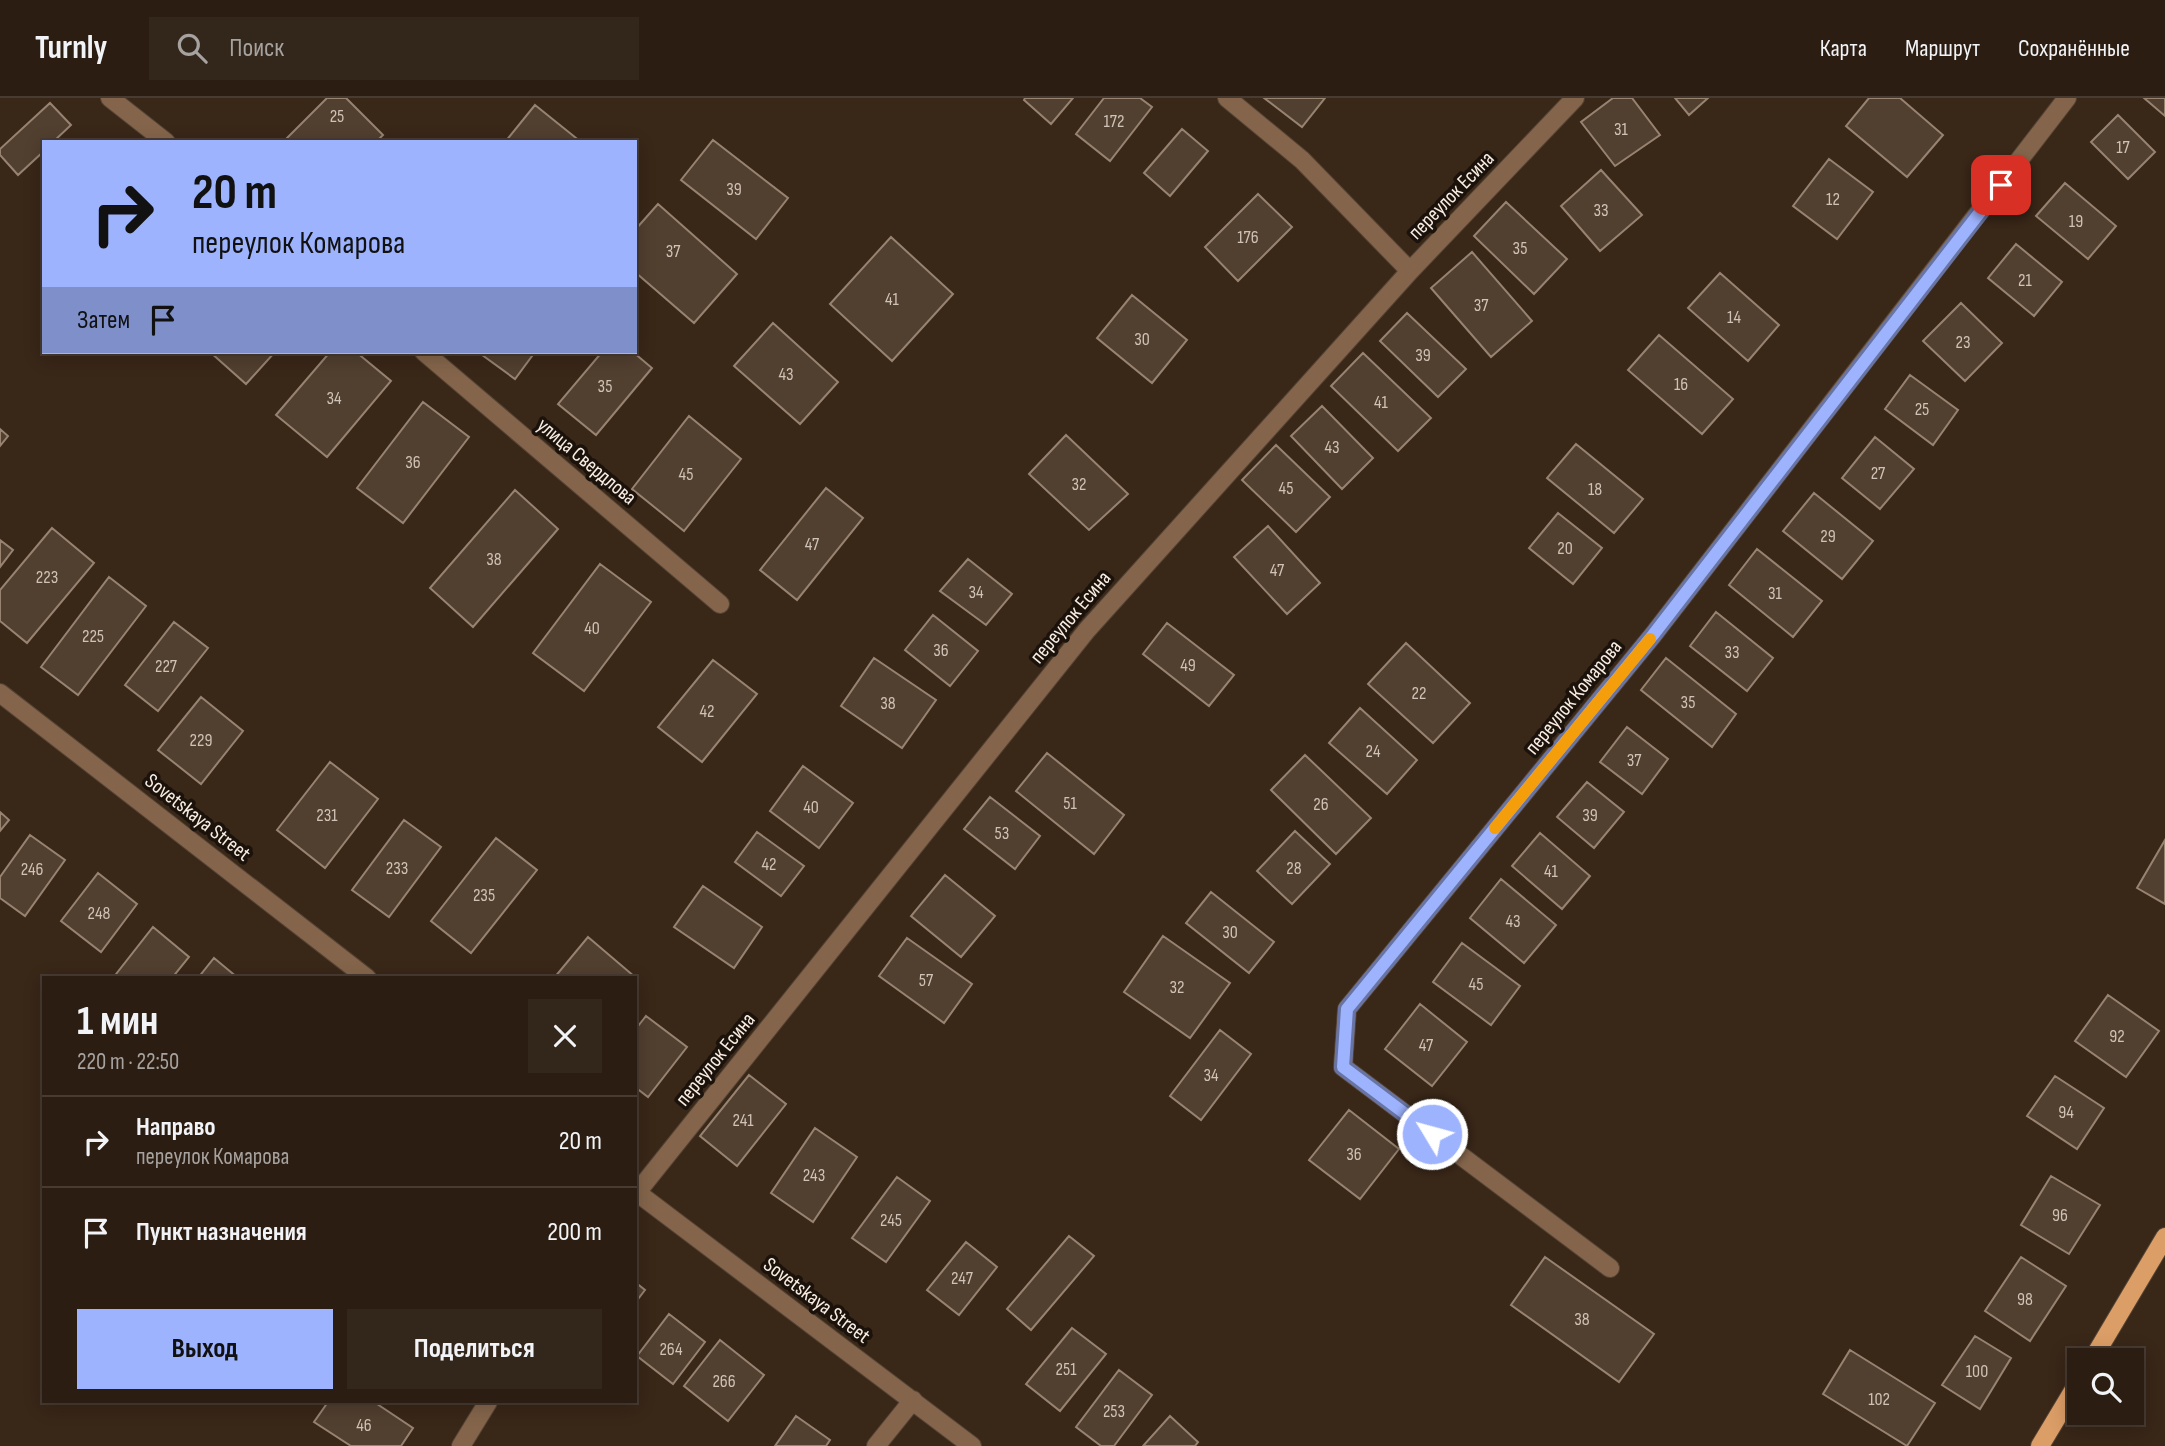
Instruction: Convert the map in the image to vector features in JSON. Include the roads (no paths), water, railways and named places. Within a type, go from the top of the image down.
[{"type":"main road","points":[[2099,1348],[2165,1237]]},
{"type":"main road","points":[[2040,1446],[2067,1401]]},
{"type":"street","points":[[110,98],[163,140]]},
{"type":"street","points":[[1227,98],[1303,160],[1410,271]]},
{"type":"street","name":"переулок Есина","points":[[637,1192],[1087,630],[1410,271],[1575,98]]},
{"type":"street","name":"переулок Комарова","points":[[1610,1268],[1343,1067],[1347,1009],[1653,635],[2067,98]]},
{"type":"street","name":"улица Свердлова","points":[[426,354],[720,604]]},
{"type":"street","name":"Sovetskaya Street","points":[[0,693],[364,976]]},
{"type":"street","name":"Sovetskaya Street","points":[[637,1194],[972,1446]]},
{"type":"street","points":[[876,1446],[913,1401]]},
{"type":"street","points":[[461,1446],[487,1403]]}]
